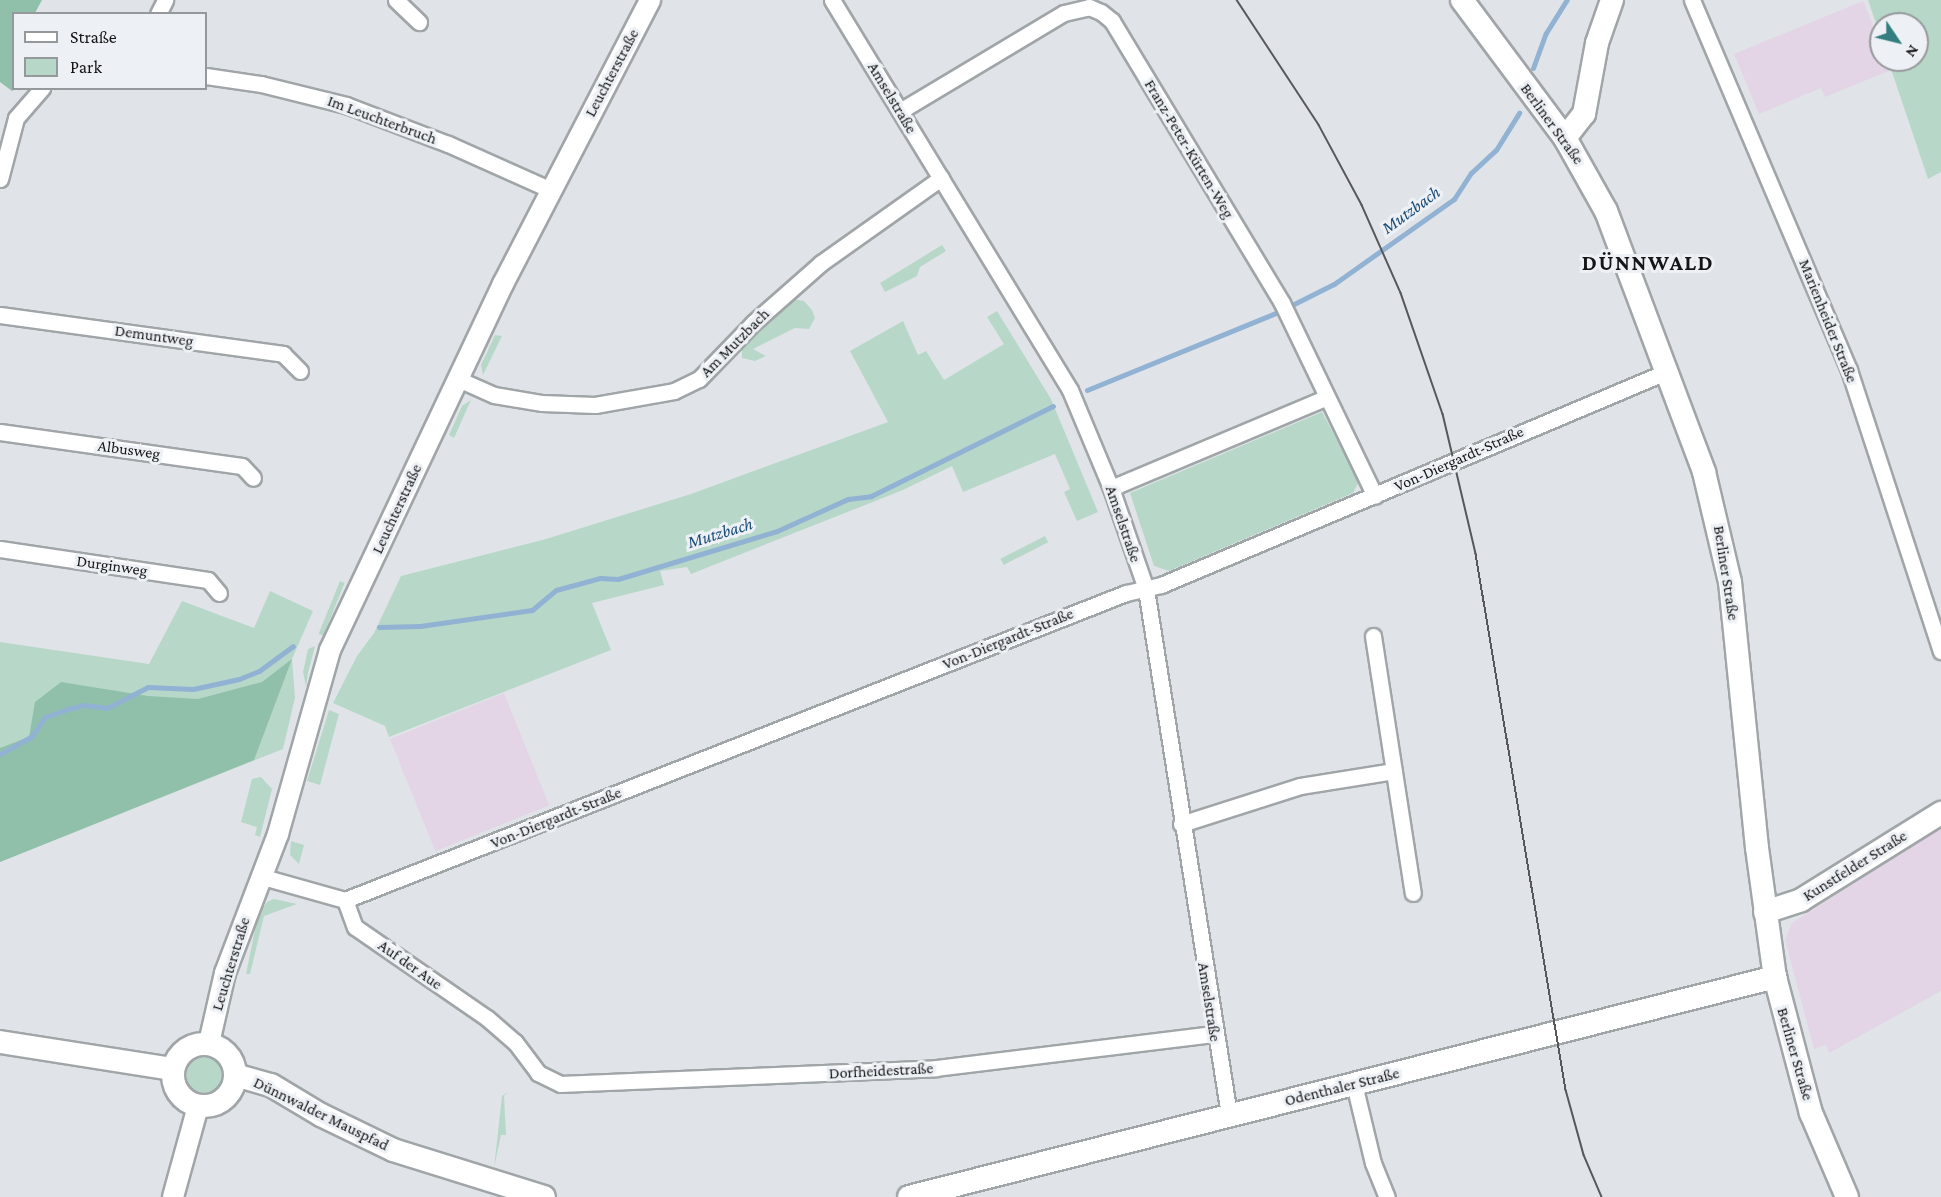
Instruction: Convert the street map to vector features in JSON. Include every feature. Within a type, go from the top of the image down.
[{"type":"main road","name":"Berliner Straße","points":[[1462,0],[1565,138],[1606,211],[1668,371],[1704,472],[1726,561],[1764,912],[1775,977],[1811,1113],[1847,1197]]},
{"type":"main road","points":[[1565,138],[1584,114],[1597,43],[1612,0]]},
{"type":"main road","name":"Kunstfelder Straße","points":[[1764,912],[1801,900],[1941,813]]},
{"type":"main road","name":"Odenthaler Straße","points":[[909,1197],[1775,977]]},
{"type":"main road","points":[[0,1042],[173,1069]]},
{"type":"main road","points":[[209,1043],[229,1055],[235,1075],[228,1094],[221,1101],[198,1106],[182,1098],[176,1089],[173,1069],[183,1051],[209,1043]]},
{"type":"main road","name":"Dünnwalder Mauspfad","points":[[235,1075],[271,1085],[321,1115],[393,1150],[544,1197]]},
{"type":"street","points":[[396,0],[419,22]]},
{"type":"street","name":"Leuchterstraße","points":[[209,1043],[225,973],[243,918],[263,877],[330,650],[458,379],[551,190],[650,0]]},
{"type":"street","name":"Amselstraße","points":[[832,0],[1073,398],[1111,488],[1146,589],[1214,1034],[1229,1115]]},
{"type":"street","name":"Marienheider Straße","points":[[1692,0],[1849,370],[1941,651]]},
{"type":"street","name":"Franz-Peter-Kürten-Weg","points":[[900,111],[1064,13],[1089,7],[1101,12],[1112,21],[1285,309],[1375,496]]},
{"type":"street","name":"Im Leuchterbruch","points":[[207,76],[261,84],[346,105],[448,144],[551,190]]},
{"type":"street","points":[[0,174],[16,118],[40,90]]},
{"type":"street","name":"Am Mutzbach","points":[[458,379],[494,395],[542,404],[595,405],[674,391],[699,379],[753,323],[821,262],[941,178]]},
{"type":"street","name":"Demuntweg","points":[[0,315],[283,354],[300,371]]},
{"type":"street","name":"Von-Diergardt-Straße","points":[[345,900],[1126,593],[1146,589],[1375,496],[1668,371]]},
{"type":"street","points":[[1111,488],[1327,397]]},
{"type":"street","name":"Albusweg","points":[[0,432],[242,466],[253,478]]},
{"type":"street","name":"Durginweg","points":[[0,549],[208,580],[219,593]]},
{"type":"street","points":[[1373,636],[1413,893]]},
{"type":"street","points":[[1181,824],[1300,786],[1394,771]]},
{"type":"street","points":[[263,877],[345,900]]},
{"type":"street","name":"Auf der Aue","points":[[345,900],[355,927],[487,1018],[515,1042],[547,1080]]},
{"type":"street","name":"Dorfheidestraße","points":[[547,1080],[573,1084],[936,1068],[1214,1034]]},
{"type":"street","points":[[1354,1084],[1373,1163],[1387,1197]]},
{"type":"street","points":[[173,1197],[198,1106]]},
{"type":"shaded area","points":[[1863,1],[1869,16],[1869,72],[1886,72],[1825,97],[1821,88],[1759,114],[1734,54]]},
{"type":"shaded area","points":[[504,693],[549,805],[435,851],[390,739]]},
{"type":"shaded area","points":[[1941,828],[1941,991],[1829,1053],[1826,1045],[1814,1049],[1785,940],[1792,923]]},
{"type":"green space","points":[[0,0],[42,0],[36,12],[12,12],[14,90],[12,91],[0,82]]},
{"type":"green space","points":[[1868,0],[1941,0],[1941,172],[1928,179],[1892,72],[1929,72],[1929,12],[1872,12]]},
{"type":"green space","points":[[942,245],[946,251],[920,267],[917,276],[885,292],[880,283]]},
{"type":"green space","points":[[793,299],[804,301],[812,310],[815,318],[809,329],[795,328],[753,349],[766,356],[755,361],[742,358],[742,345]]},
{"type":"green space","points":[[997,311],[1051,399],[1098,512],[1077,521],[1064,492],[1070,489],[1055,454],[963,492],[952,466],[903,490],[691,574],[687,567],[660,571],[664,585],[592,603],[611,650],[389,737],[385,726],[333,703],[357,656],[374,633],[401,576],[546,539],[691,494],[888,422],[850,351],[903,321],[918,355],[926,351],[944,380],[1004,344],[987,317]]},
{"type":"green space","points":[[495,335],[502,336],[483,375],[481,365]]},
{"type":"green space","points":[[471,400],[454,438],[449,435],[462,406]]},
{"type":"green space","points":[[1322,412],[1359,481],[1353,493],[1169,571],[1154,566],[1130,493]]},
{"type":"green space","points":[[1045,536],[1048,542],[1004,565],[1000,559]]},
{"type":"green space","points":[[340,581],[345,583],[323,636],[319,634]]},
{"type":"green space","points":[[270,591],[313,611],[292,659],[295,698],[283,749],[0,862],[0,642],[149,664],[182,601],[254,628]]},
{"type":"green space","points":[[315,646],[306,687],[303,672],[308,649]]},
{"type":"green space","points":[[292,659],[254,760],[0,862],[0,748],[29,737],[35,702],[61,682],[148,696],[198,699],[262,682]]},
{"type":"green space","points":[[329,710],[339,714],[320,785],[307,781]]},
{"type":"green space","points":[[261,777],[272,789],[260,837],[255,835],[257,827],[241,822],[252,779]]},
{"type":"green space","points":[[291,841],[304,845],[299,864],[290,855]]},
{"type":"green space","points":[[274,899],[297,904],[264,916],[250,974],[246,974],[258,915],[267,902]]},
{"type":"green space","points":[[204,1057],[217,1062],[222,1075],[217,1088],[204,1093],[191,1088],[186,1075],[191,1062]]},
{"type":"green space","points":[[508,1092],[504,1096],[506,1135],[501,1135],[494,1168],[502,1096]]},
{"type":"waterway","name":"Mutzbach","points":[[1533,68],[1546,33],[1567,0]]},
{"type":"waterway","name":"Mutzbach","points":[[1294,304],[1334,284],[1454,199],[1471,173],[1496,150],[1519,113]]},
{"type":"waterway","name":"Mutzbach","points":[[1087,390],[1276,313]]},
{"type":"waterway","name":"Mutzbach","points":[[379,627],[420,626],[532,610],[556,590],[600,578],[618,579],[777,531],[848,499],[871,496],[1053,406]]},
{"type":"waterway","name":"Mutzbach","points":[[0,754],[31,737],[45,717],[84,705],[107,708],[148,687],[193,689],[239,679],[259,671],[293,646]]},
{"type":"tram line","points":[[1237,0],[1319,125],[1362,205],[1401,293],[1443,414],[1476,554],[1566,1090],[1584,1155],[1602,1197]]},
{"type":"district","name":"DÜNNWALD","points":[[1648,263]]}]
